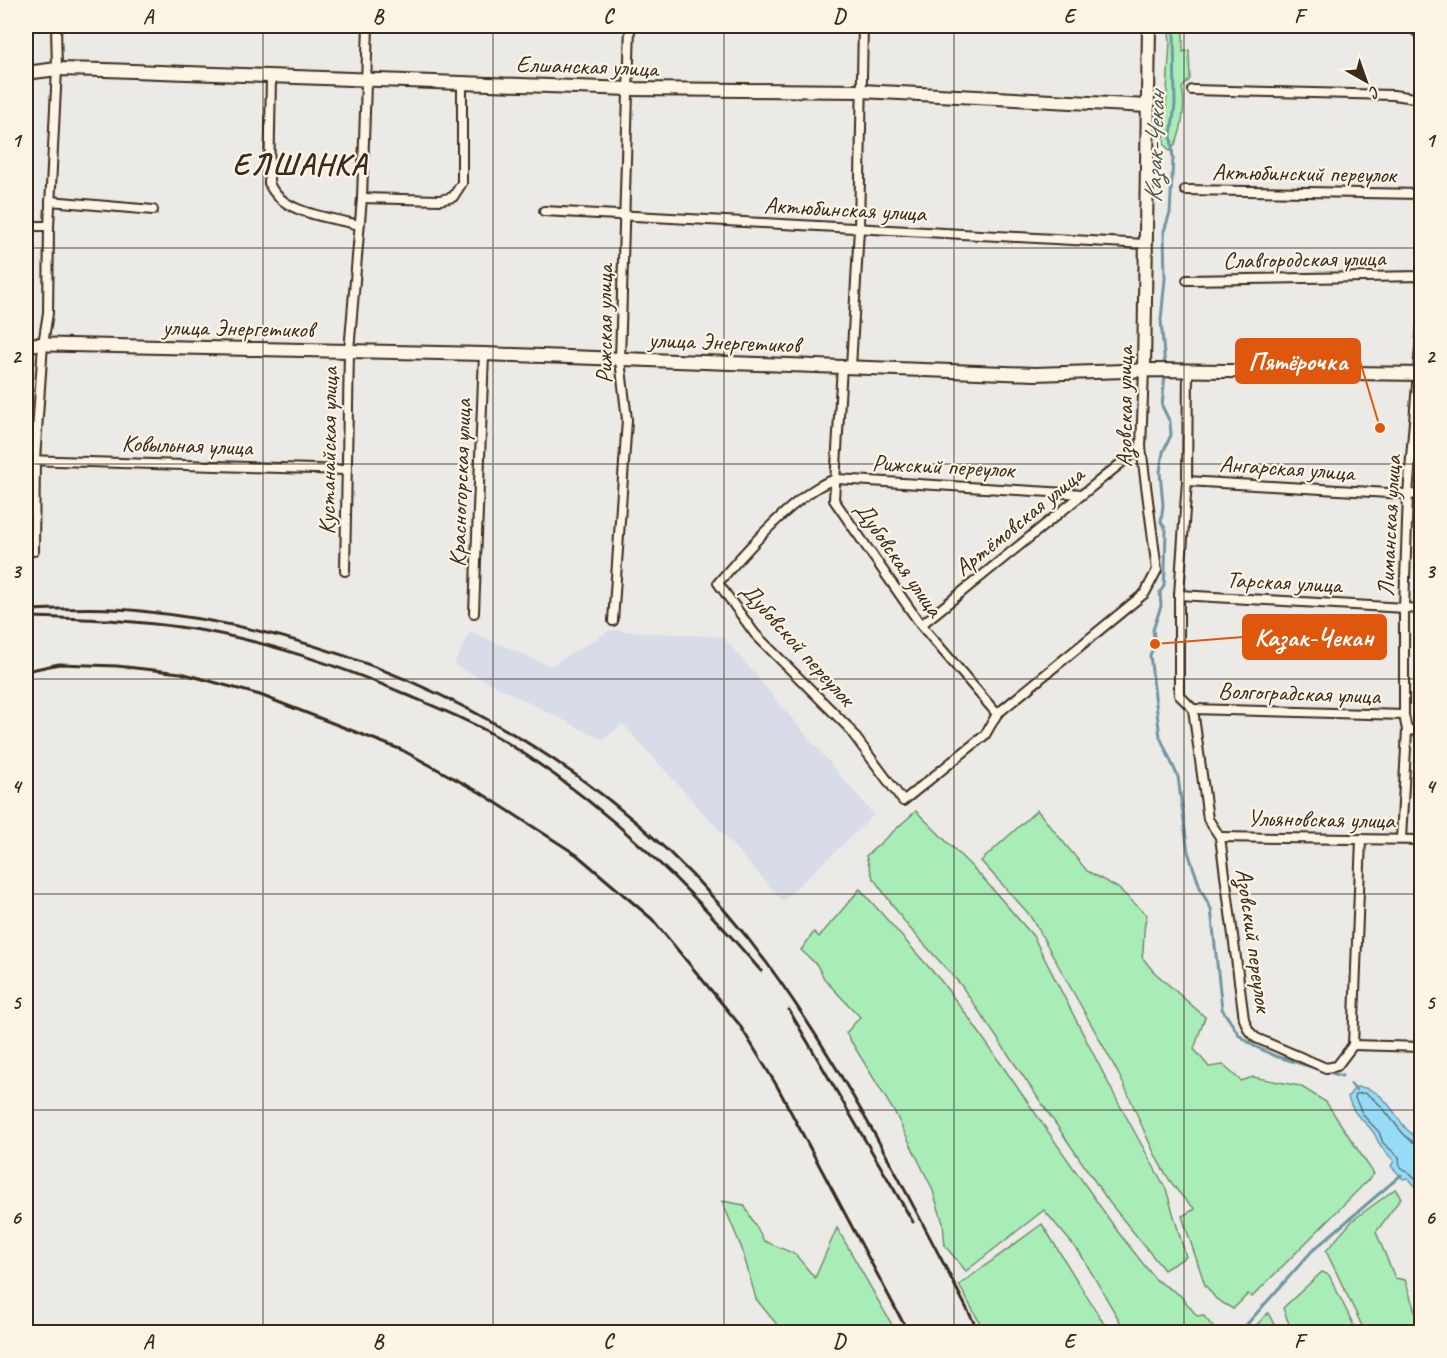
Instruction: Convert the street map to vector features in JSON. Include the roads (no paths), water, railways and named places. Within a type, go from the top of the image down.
[{"type":"main road","name":"Азовская улица","points":[[1149,26],[1145,244],[1149,370]]},
{"type":"main road","name":"Елшанская улица","points":[[26,73],[57,69],[630,89],[861,91],[1148,106]]},
{"type":"main road","name":"улица Энергетиков","points":[[26,344],[484,354],[1035,374],[1149,370],[1420,374]]},
{"type":"street","points":[[34,551],[35,460],[43,344],[48,313],[49,225],[57,69],[56,26]]},
{"type":"street","name":"Кустанайская улица","points":[[345,571],[349,351],[362,198],[368,26]]},
{"type":"street","name":"Рижская улица","points":[[613,621],[627,420],[620,360],[630,89],[630,26]]},
{"type":"street","name":"Дубовская улица","points":[[863,26],[859,229],[834,500],[921,626],[998,714]]},
{"type":"street","points":[[1411,26],[1422,37]]},
{"type":"street","points":[[271,77],[269,183],[273,192],[284,204],[359,225]]},
{"type":"street","points":[[362,198],[440,200],[453,197],[462,183],[462,83]]},
{"type":"street","points":[[1192,90],[1393,95],[1422,99]]},
{"type":"street","name":"Актюбинский переулок","points":[[1185,190],[1422,194]]},
{"type":"street","points":[[50,201],[153,210]]},
{"type":"street","name":"Актюбинская улица","points":[[544,211],[1145,244]]},
{"type":"street","points":[[26,226],[49,225]]},
{"type":"street","name":"Славгородская улица","points":[[1187,280],[1422,276]]},
{"type":"street","name":"Лиманская улица","points":[[1401,839],[1407,730],[1404,715],[1404,608],[1408,495],[1420,374],[1422,323]]},
{"type":"street","name":"Красногорская улица","points":[[474,614],[484,354]]},
{"type":"street","name":"Азовская улица","points":[[903,801],[985,735],[998,714],[1146,593],[1157,570],[1141,447],[1149,370]]},
{"type":"street","points":[[1183,371],[1187,481],[1179,595],[1179,695],[1193,709],[1208,819],[1220,837]]},
{"type":"street","name":"Артёмовская улица","points":[[921,626],[1141,447]]},
{"type":"street","name":"Ковыльная улица","points":[[26,460],[347,470]]},
{"type":"street","name":"Рижский переулок","points":[[837,479],[1083,494]]},
{"type":"street","name":"Дубовской переулок","points":[[837,479],[824,482],[786,513],[718,583],[755,634],[847,726],[903,801]]},
{"type":"street","name":"Ангарская улица","points":[[1187,481],[1422,495]]},
{"type":"street","name":"Тарская улица","points":[[1179,595],[1422,609]]},
{"type":"street","name":"Волгоградская улица","points":[[1193,709],[1404,715]]},
{"type":"street","name":"Волгоградская улица","points":[[1407,730],[1422,730]]},
{"type":"street","name":"Ульяновская улица","points":[[1220,837],[1422,840]]},
{"type":"street","name":"Азовский переулок","points":[[1220,837],[1244,1019],[1249,1031],[1256,1038],[1326,1068],[1337,1066],[1353,1045]]},
{"type":"street","points":[[1361,839],[1353,1045],[1422,1047]]},
{"type":"water","points":[[1355,1087],[1372,1090],[1379,1094],[1406,1128],[1421,1142],[1421,1223],[1414,1209],[1417,1188],[1408,1178],[1403,1179],[1391,1166],[1394,1161],[1381,1146],[1372,1130],[1357,1115],[1348,1097]]},
{"type":"waterway","name":"Казак-Чекан","points":[[1165,367],[1161,320],[1165,279],[1164,231],[1170,213],[1173,159],[1171,136],[1175,104],[1174,26]]},
{"type":"waterway","name":"Казак-Чекан","points":[[1165,374],[1162,406],[1170,422],[1171,435],[1163,452],[1160,472],[1163,505],[1161,522],[1166,530],[1165,568],[1164,586],[1160,592],[1161,606],[1153,630],[1155,644],[1150,655],[1160,737],[1178,777],[1188,852],[1201,890],[1211,909],[1222,1009],[1240,1036],[1254,1046],[1275,1056],[1342,1076]]},
{"type":"waterway","name":"Казак-Чекан","points":[[1351,1084],[1356,1090]]},
{"type":"waterway","points":[[1240,1332],[1312,1251],[1401,1175]]},
{"type":"waterway","name":"Казак-Чекан","points":[[1422,1230],[1417,1236],[1422,1266]]},
{"type":"railway","points":[[26,610],[141,611],[236,626],[327,650],[416,684],[500,726],[579,778],[653,837],[720,905],[779,980],[860,1109],[979,1332]]},
{"type":"railway","points":[[34,617],[143,623],[239,638],[298,654],[356,674],[472,723],[495,735],[541,766],[609,818],[674,877],[761,971]]},
{"type":"railway","points":[[26,671],[59,664],[117,666],[181,673],[260,695],[402,750],[481,793],[577,855],[652,919],[739,1024],[777,1086],[908,1332]]},
{"type":"railway","points":[[789,1010],[913,1222]]},
{"type":"place","name":"Пятёрочка","points":[[1380,428]]},
{"type":"place","name":"Казак-Чекан","points":[[1155,644]]},
{"type":"district","name":"ЕЛШАНКА","points":[[300,164]]}]
